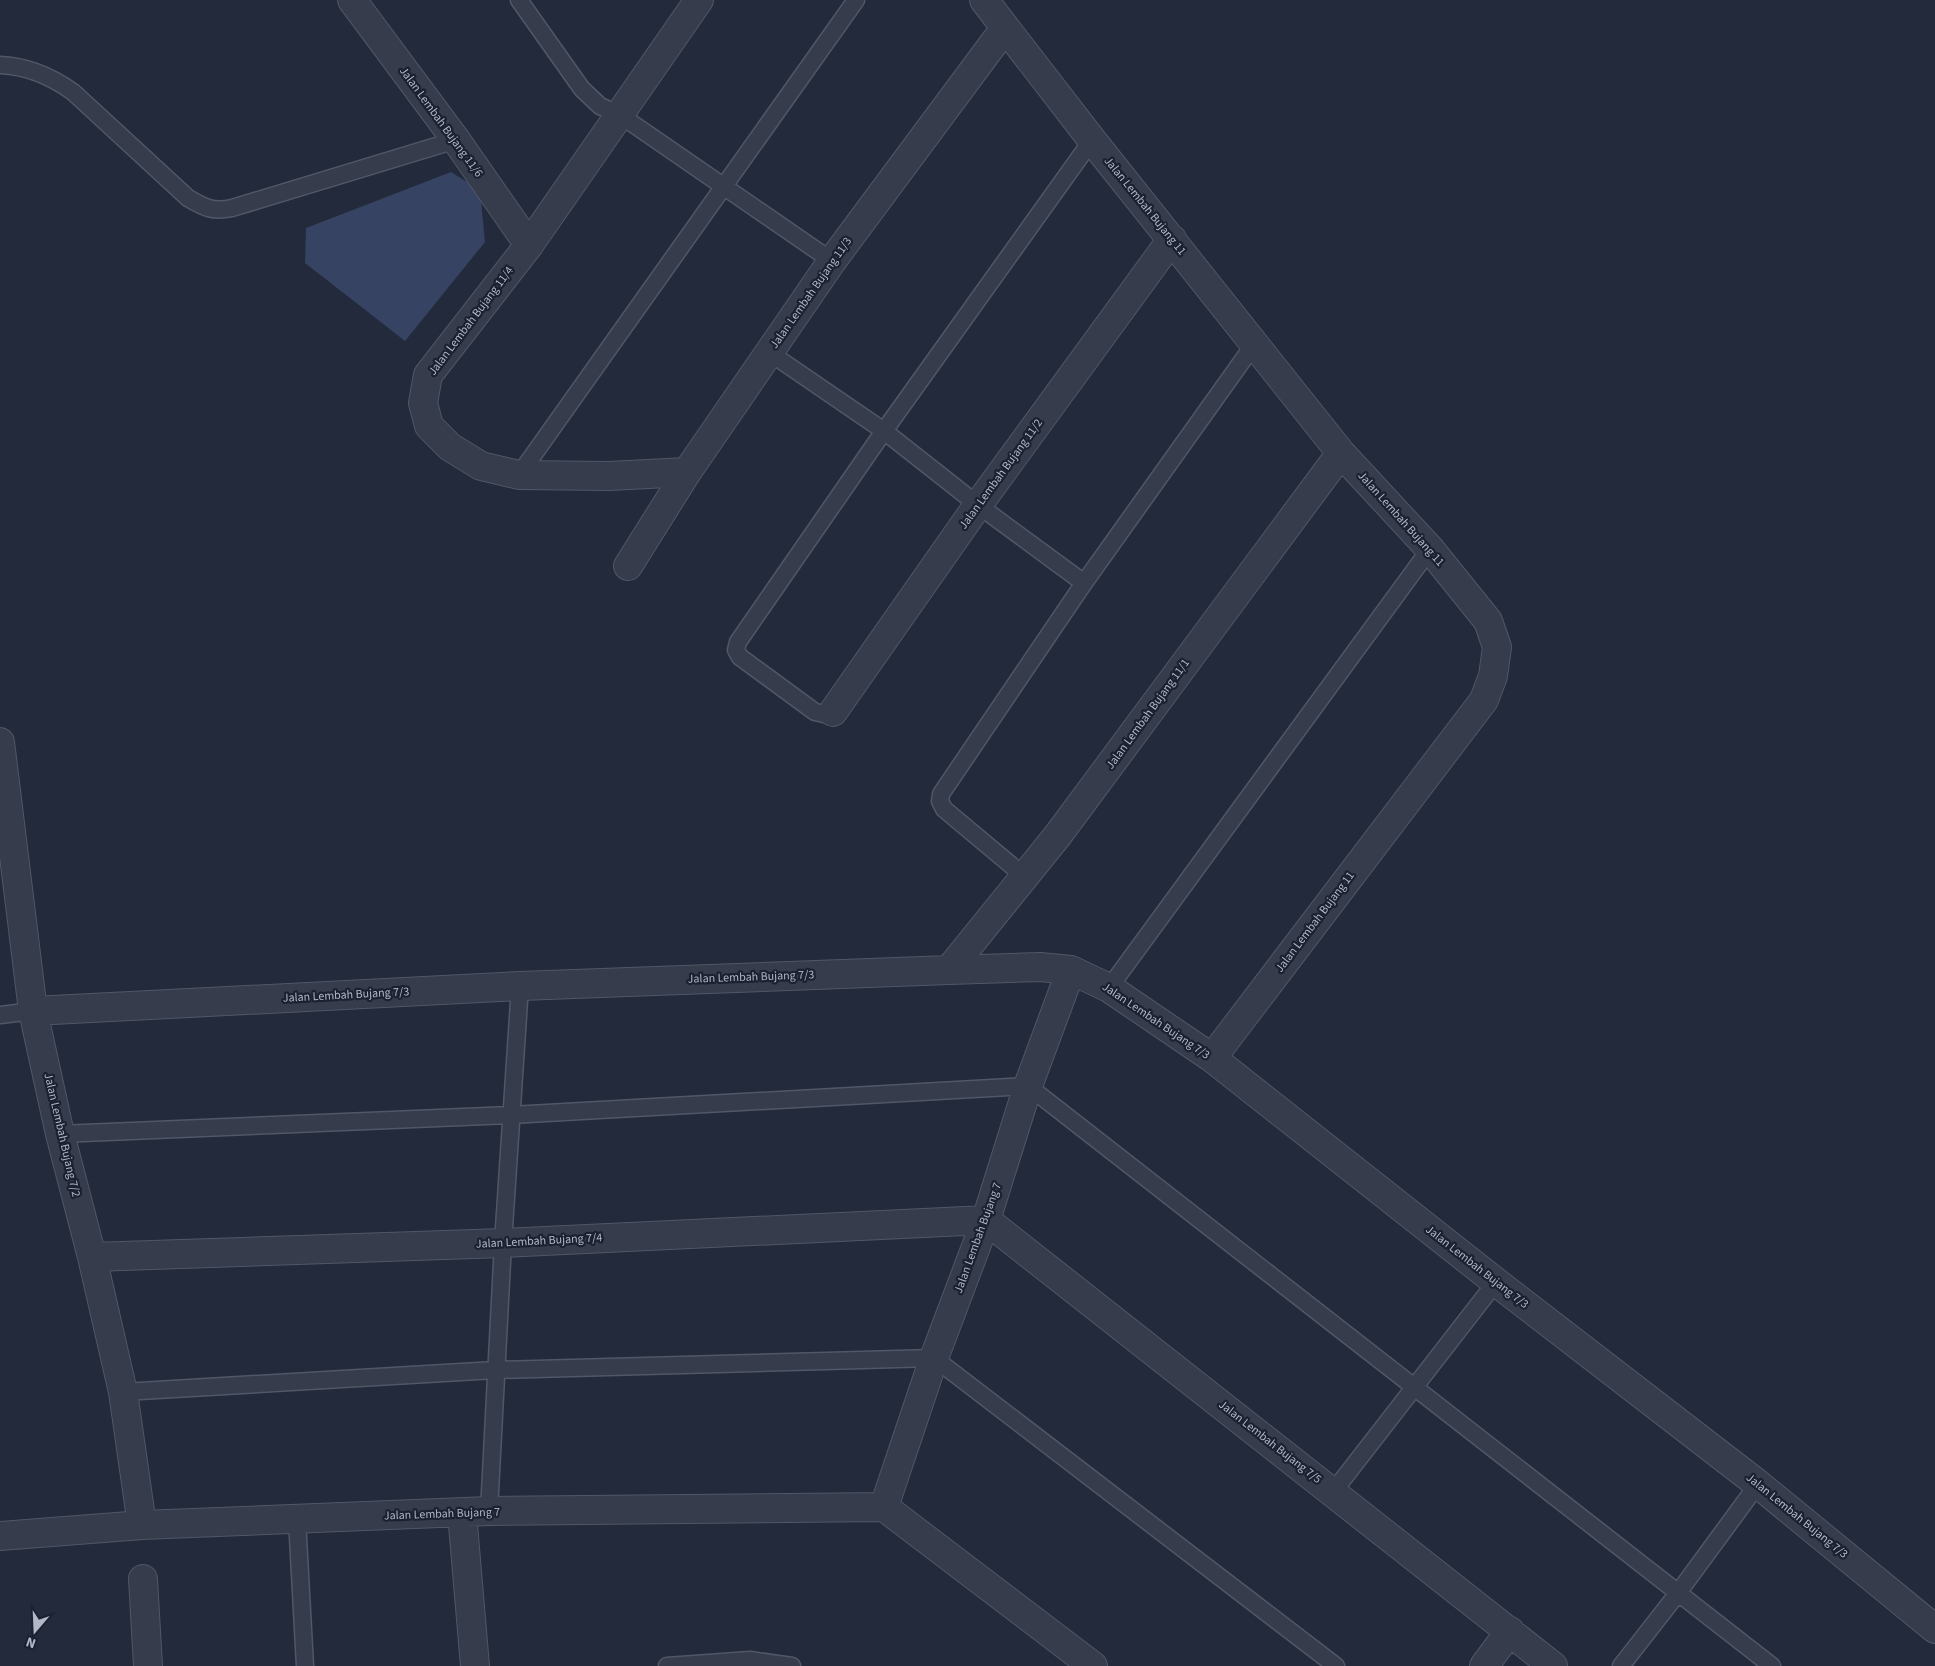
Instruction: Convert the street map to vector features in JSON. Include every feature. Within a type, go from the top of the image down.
[{"type":"street","name":"Jalan Lembah Bujang 11/6","points":[[352,0],[456,140],[529,245]]},
{"type":"street","name":"Jalan Lembah Bujang 11","points":[[984,0],[1092,140],[1341,453],[1430,549],[1488,621],[1497,646],[1493,676],[1484,700],[1212,1058]]},
{"type":"street","name":"Jalan Lembah Bujang 11/4","points":[[687,6],[620,114],[529,245],[428,375],[423,403],[430,426],[450,447],[481,466],[519,475],[609,476],[687,472]]},
{"type":"street","name":"Jalan Lembah Bujang 11/3","points":[[628,566],[687,472],[832,261],[1005,28]]},
{"type":"street","name":"Jalan Lembah Bujang 11/2","points":[[833,712],[978,505],[1172,239]]},
{"type":"street","name":"Jalan Lembah Bujang 11/1","points":[[949,970],[1058,835],[1341,453]]},
{"type":"street","name":"Jalan Lembah Bujang 7/2","points":[[0,742],[33,1012],[60,1134],[92,1257],[123,1392],[142,1525]]},
{"type":"street","name":"Jalan Lembah Bujang 7/3","points":[[33,1012],[520,986],[1040,967],[1070,970],[1110,988],[1212,1058],[1496,1282],[1758,1484],[1935,1629]]},
{"type":"street","name":"Jalan Lembah Bujang 7","points":[[0,1536],[142,1525],[476,1512],[884,1507],[934,1358],[986,1220],[1028,1086],[1070,970]]},
{"type":"street","name":"Jalan Lembah Bujang 7/4","points":[[92,1257],[502,1243],[986,1220]]},
{"type":"street","name":"Jalan Lembah Bujang 7/5","points":[[986,1220],[1553,1666]]},
{"type":"street","points":[[884,1507],[1093,1666]]},
{"type":"street","points":[[475,1666],[476,1512]]},
{"type":"street","points":[[144,1579],[148,1666]]},
{"type":"street","points":[[1484,1666],[1510,1631]]},
{"type":"lane","points":[[519,0],[582,89],[600,106],[620,114],[832,261]]},
{"type":"lane","points":[[519,475],[856,0]]},
{"type":"lane","points":[[0,65],[34,72],[57,80],[73,92],[188,198],[204,207],[218,211],[456,140]]},
{"type":"lane","points":[[833,712],[824,714],[815,712],[740,657],[736,650],[743,633],[884,431],[1092,140]]},
{"type":"lane","points":[[1024,876],[944,809],[940,801],[940,794],[1084,583],[1254,343]]},
{"type":"lane","points":[[770,353],[884,431],[978,505],[1084,583]]},
{"type":"lane","points":[[1110,988],[1430,549]]},
{"type":"lane","points":[[476,1512],[496,1370],[502,1243],[520,986]]},
{"type":"lane","points":[[0,1015],[33,1012]]},
{"type":"lane","points":[[60,1134],[511,1114],[1028,1086],[1772,1666]]},
{"type":"lane","points":[[1333,1492],[1496,1282]]},
{"type":"lane","points":[[123,1392],[496,1370],[934,1358],[1336,1666]]},
{"type":"lane","points":[[1621,1666],[1678,1593],[1758,1484]]},
{"type":"lane","points":[[298,1519],[305,1666]]},
{"type":"lane","points":[[667,1666],[750,1660],[792,1666]]},
{"type":"water","points":[[451,172],[480,190],[485,242],[405,341],[305,263],[306,228]]}]
